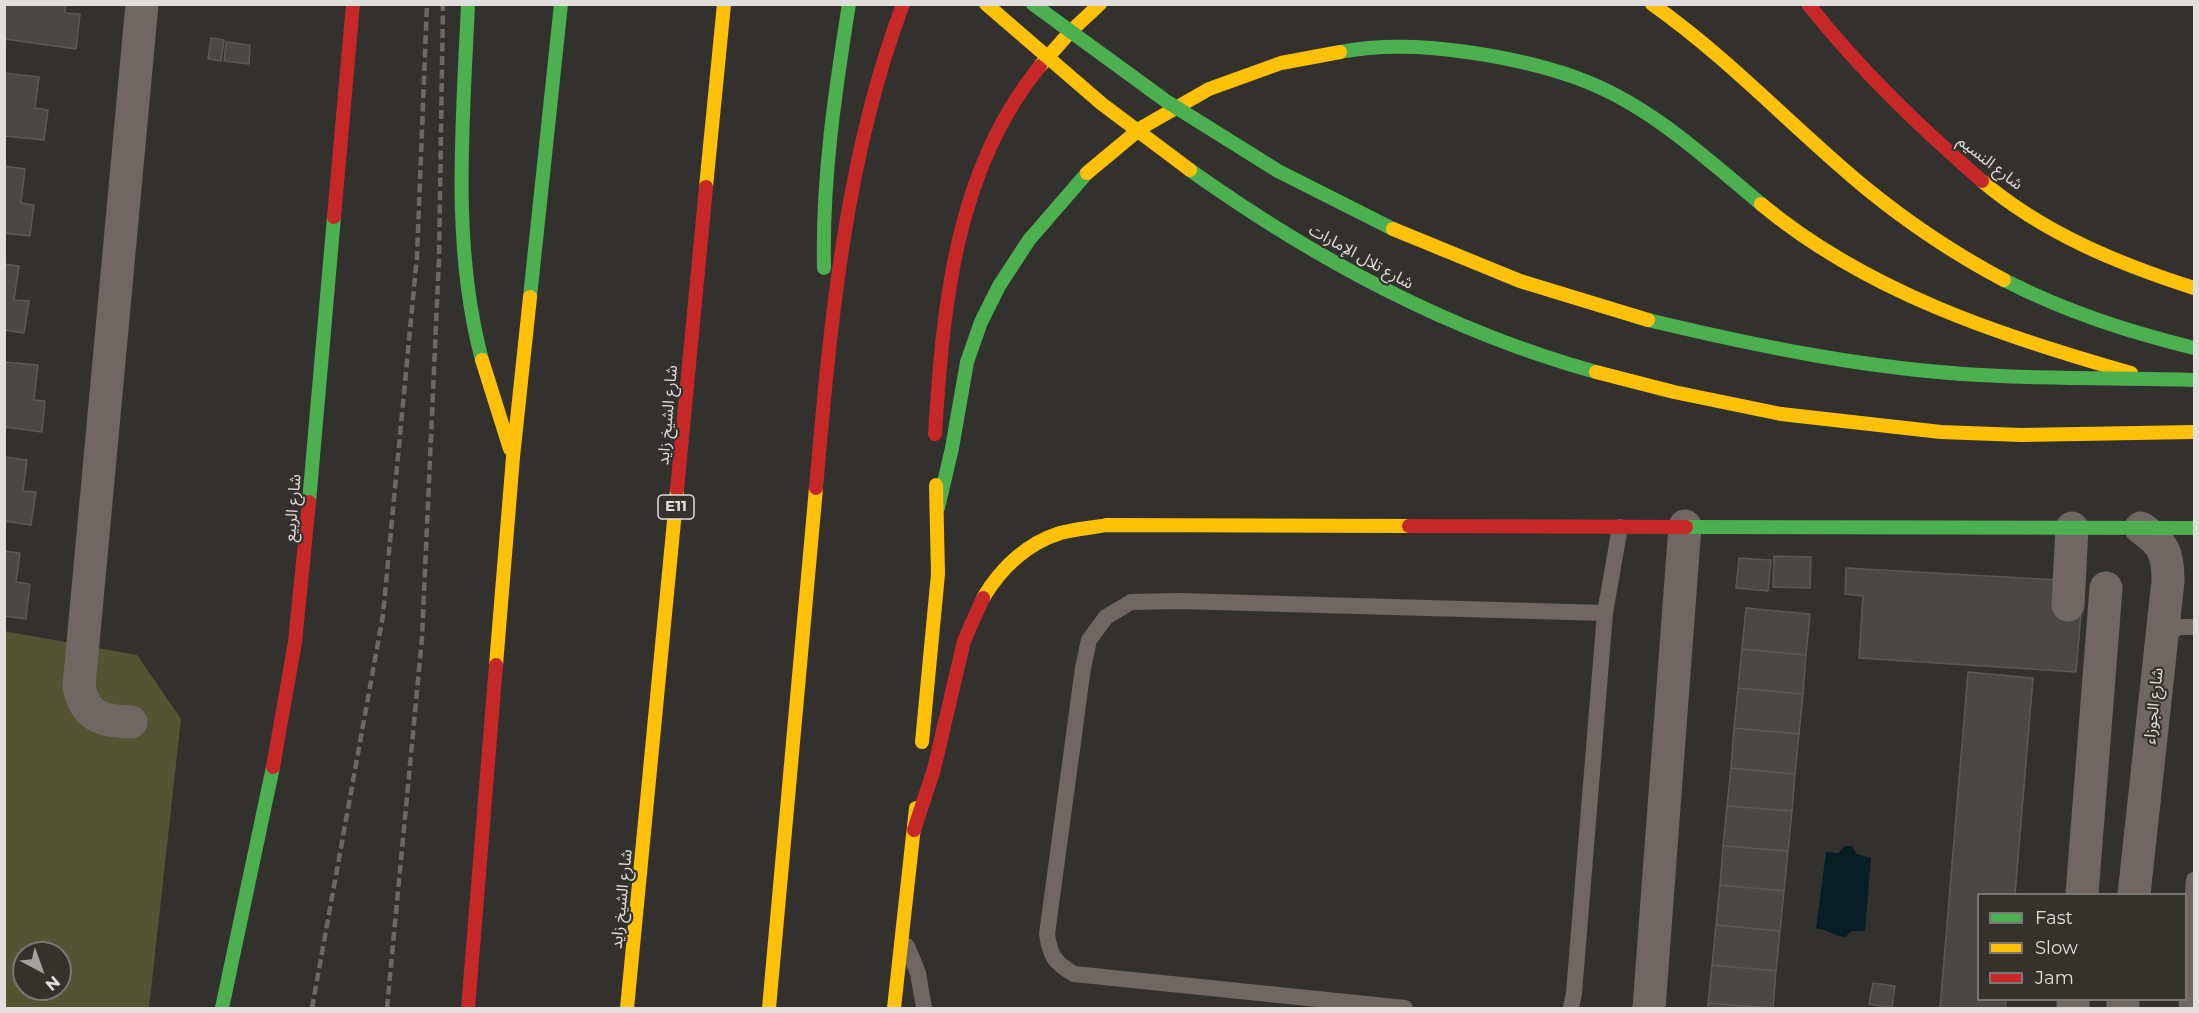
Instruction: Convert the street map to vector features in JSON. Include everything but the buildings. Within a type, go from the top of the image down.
[{"type":"main road","name":"شارع الربيع","points":[[222,1008],[281,731],[295,642],[305,552],[352,4]]},
{"type":"main road","points":[[468,4],[461,206],[464,257],[481,359],[495,409],[513,457]]},
{"type":"main road","points":[[468,1008],[513,457],[561,4]]},
{"type":"main road","name":"شارع الشيخ زايد","points":[[627,1008],[724,4]]},
{"type":"main road","points":[[830,327],[824,264],[824,218],[840,62],[849,4]]},
{"type":"main road","points":[[769,1008],[830,327],[851,198],[872,99],[889,40],[903,4]]},
{"type":"main road","name":"شارع تلال الإمارات","points":[[986,4],[1068,76],[1191,171],[1322,256],[1438,317],[1561,363],[1625,381],[1781,414],[1861,424],[1941,432],[2021,435],[2132,435],[2194,432]]},
{"type":"main road","points":[[1033,4],[1166,101],[1278,171],[1396,231],[1520,281],[1647,320],[1757,345],[1868,364],[1979,375],[2194,380]]},
{"type":"main road","points":[[894,1008],[914,830],[938,574],[935,458],[939,374],[958,239],[981,164],[1013,104],[1041,64],[1067,34],[1100,4]]},
{"type":"main road","points":[[1653,4],[1713,50],[1763,93],[1866,188],[1926,233],[1989,271],[2055,304],[2125,330],[2194,348]]},
{"type":"main road","name":"شارع النسيم","points":[[1808,4],[1842,48],[1888,98],[1998,194],[2083,244],[2128,264],[2194,288]]},
{"type":"main road","points":[[938,508],[952,449],[963,376],[975,335],[994,294],[1017,256],[1043,219],[1072,186],[1104,155],[1139,127],[1176,102],[1216,81],[1257,63],[1290,53],[1359,40],[1413,39],[1469,44],[1515,55],[1587,81],[1630,104],[1670,130],[1793,229],[1839,260],[1887,286],[1937,309],[2074,358],[2194,389]]},
{"type":"main road","points":[[914,830],[936,761],[969,621],[991,582],[1023,552],[1042,540],[1084,526],[2194,528]]},
{"type":"street","points":[[131,722],[107,721],[96,716],[81,698],[79,686],[142,4]]},
{"type":"street","points":[[1649,1008],[1685,526]]},
{"type":"street","points":[[2068,605],[2072,528]]},
{"type":"street","name":"شارع الجوزاء","points":[[2134,893],[2168,581],[2168,560],[2158,540],[2140,528]]},
{"type":"street","points":[[2082,893],[2106,588]]},
{"type":"lane","points":[[1571,1008],[1605,614],[1620,527]]},
{"type":"lane","points":[[1405,1008],[1074,974],[1059,966],[1049,951],[1047,934],[1083,668],[1089,640],[1107,617],[1131,602],[1605,614]]},
{"type":"lane","points":[[2161,640],[2178,627],[2194,627]]},
{"type":"lane","points":[[2187,974],[2194,880]]},
{"type":"lane","points":[[902,937],[918,973],[924,1008]]},
{"type":"green space","points":[[4,631],[137,655],[181,719],[149,1008],[5,1008]]},
{"type":"water","points":[[1845,846],[1852,846],[1857,854],[1871,858],[1865,931],[1852,931],[1845,937],[1816,928],[1826,852],[1838,853]]},
{"type":"railway","points":[[312,1008],[383,615],[417,256],[427,4]]},
{"type":"railway","points":[[387,1008],[422,638],[439,258],[443,4]]},
{"type":"traffic: fast","points":[[468,4],[462,138],[463,227],[472,316],[482,360]]},
{"type":"traffic: fast","points":[[530,297],[561,4]]},
{"type":"traffic: fast","points":[[824,268],[827,169],[849,4]]},
{"type":"traffic: fast","points":[[1033,4],[1166,101],[1278,171],[1393,229]]},
{"type":"traffic: fast","points":[[1340,52],[1387,47],[1451,50],[1514,60],[1575,77],[1614,94],[1659,122],[1701,153],[1761,204]]},
{"type":"traffic: fast","points":[[1190,170],[1285,233],[1384,289],[1488,336],[1596,372]]},
{"type":"traffic: fast","points":[[938,508],[952,448],[967,362],[981,322],[999,286],[1029,240],[1087,173]]},
{"type":"traffic: fast","points":[[309,502],[334,217]]},
{"type":"traffic: fast","points":[[2004,280],[2097,320],[2194,348]]},
{"type":"traffic: fast","points":[[1648,320],[1771,347],[1896,368],[2007,376],[2194,380]]},
{"type":"traffic: fast","points":[[1686,527],[2194,528]]},
{"type":"traffic: fast","points":[[222,1008],[273,767]]},
{"type":"traffic: slow","points":[[706,187],[724,4]]},
{"type":"traffic: slow","points":[[986,4],[1102,104],[1190,170]]},
{"type":"traffic: slow","points":[[1040,66],[1070,32],[1100,4]]},
{"type":"traffic: slow","points":[[1652,4],[1681,25],[1735,71],[1883,202],[1950,249],[2004,280]]},
{"type":"traffic: slow","points":[[1087,173],[1141,128],[1209,89],[1281,63],[1340,52]]},
{"type":"traffic: slow","points":[[1982,181],[2030,216],[2083,245],[2194,288]]},
{"type":"traffic: slow","points":[[1761,204],[1802,235],[1845,262],[1937,308],[2033,343],[2131,373]]},
{"type":"traffic: slow","points":[[1393,229],[1520,281],[1648,320]]},
{"type":"traffic: slow","points":[[496,665],[513,457],[530,297]]},
{"type":"traffic: slow","points":[[482,360],[510,449]]},
{"type":"traffic: slow","points":[[1596,372],[1674,392],[1781,414]]},
{"type":"traffic: slow","points":[[1781,414],[1941,432],[2021,435],[2194,432]]},
{"type":"traffic: slow","points":[[922,742],[938,574],[936,485]]},
{"type":"traffic: slow","points":[[769,1008],[816,488]]},
{"type":"traffic: slow","points":[[627,1008],[677,490]]},
{"type":"traffic: slow","points":[[983,598],[1006,567],[1025,550],[1060,533],[1106,525],[1409,526]]},
{"type":"traffic: slow","points":[[894,1008],[916,808]]},
{"type":"traffic: jam","points":[[334,217],[353,4]]},
{"type":"traffic: jam","points":[[816,488],[827,366],[843,243],[867,122],[883,62],[903,4]]},
{"type":"traffic: jam","points":[[1808,4],[1848,52],[1891,97],[1982,181]]},
{"type":"traffic: jam","points":[[935,434],[949,289],[972,194],[989,149],[1011,106],[1040,66]]},
{"type":"traffic: jam","points":[[677,490],[706,187]]},
{"type":"traffic: jam","points":[[273,767],[295,642],[309,502]]},
{"type":"traffic: jam","points":[[1409,526],[1686,527]]},
{"type":"traffic: jam","points":[[914,830],[934,769],[964,641],[983,598]]},
{"type":"traffic: jam","points":[[468,1008],[496,665]]}]
